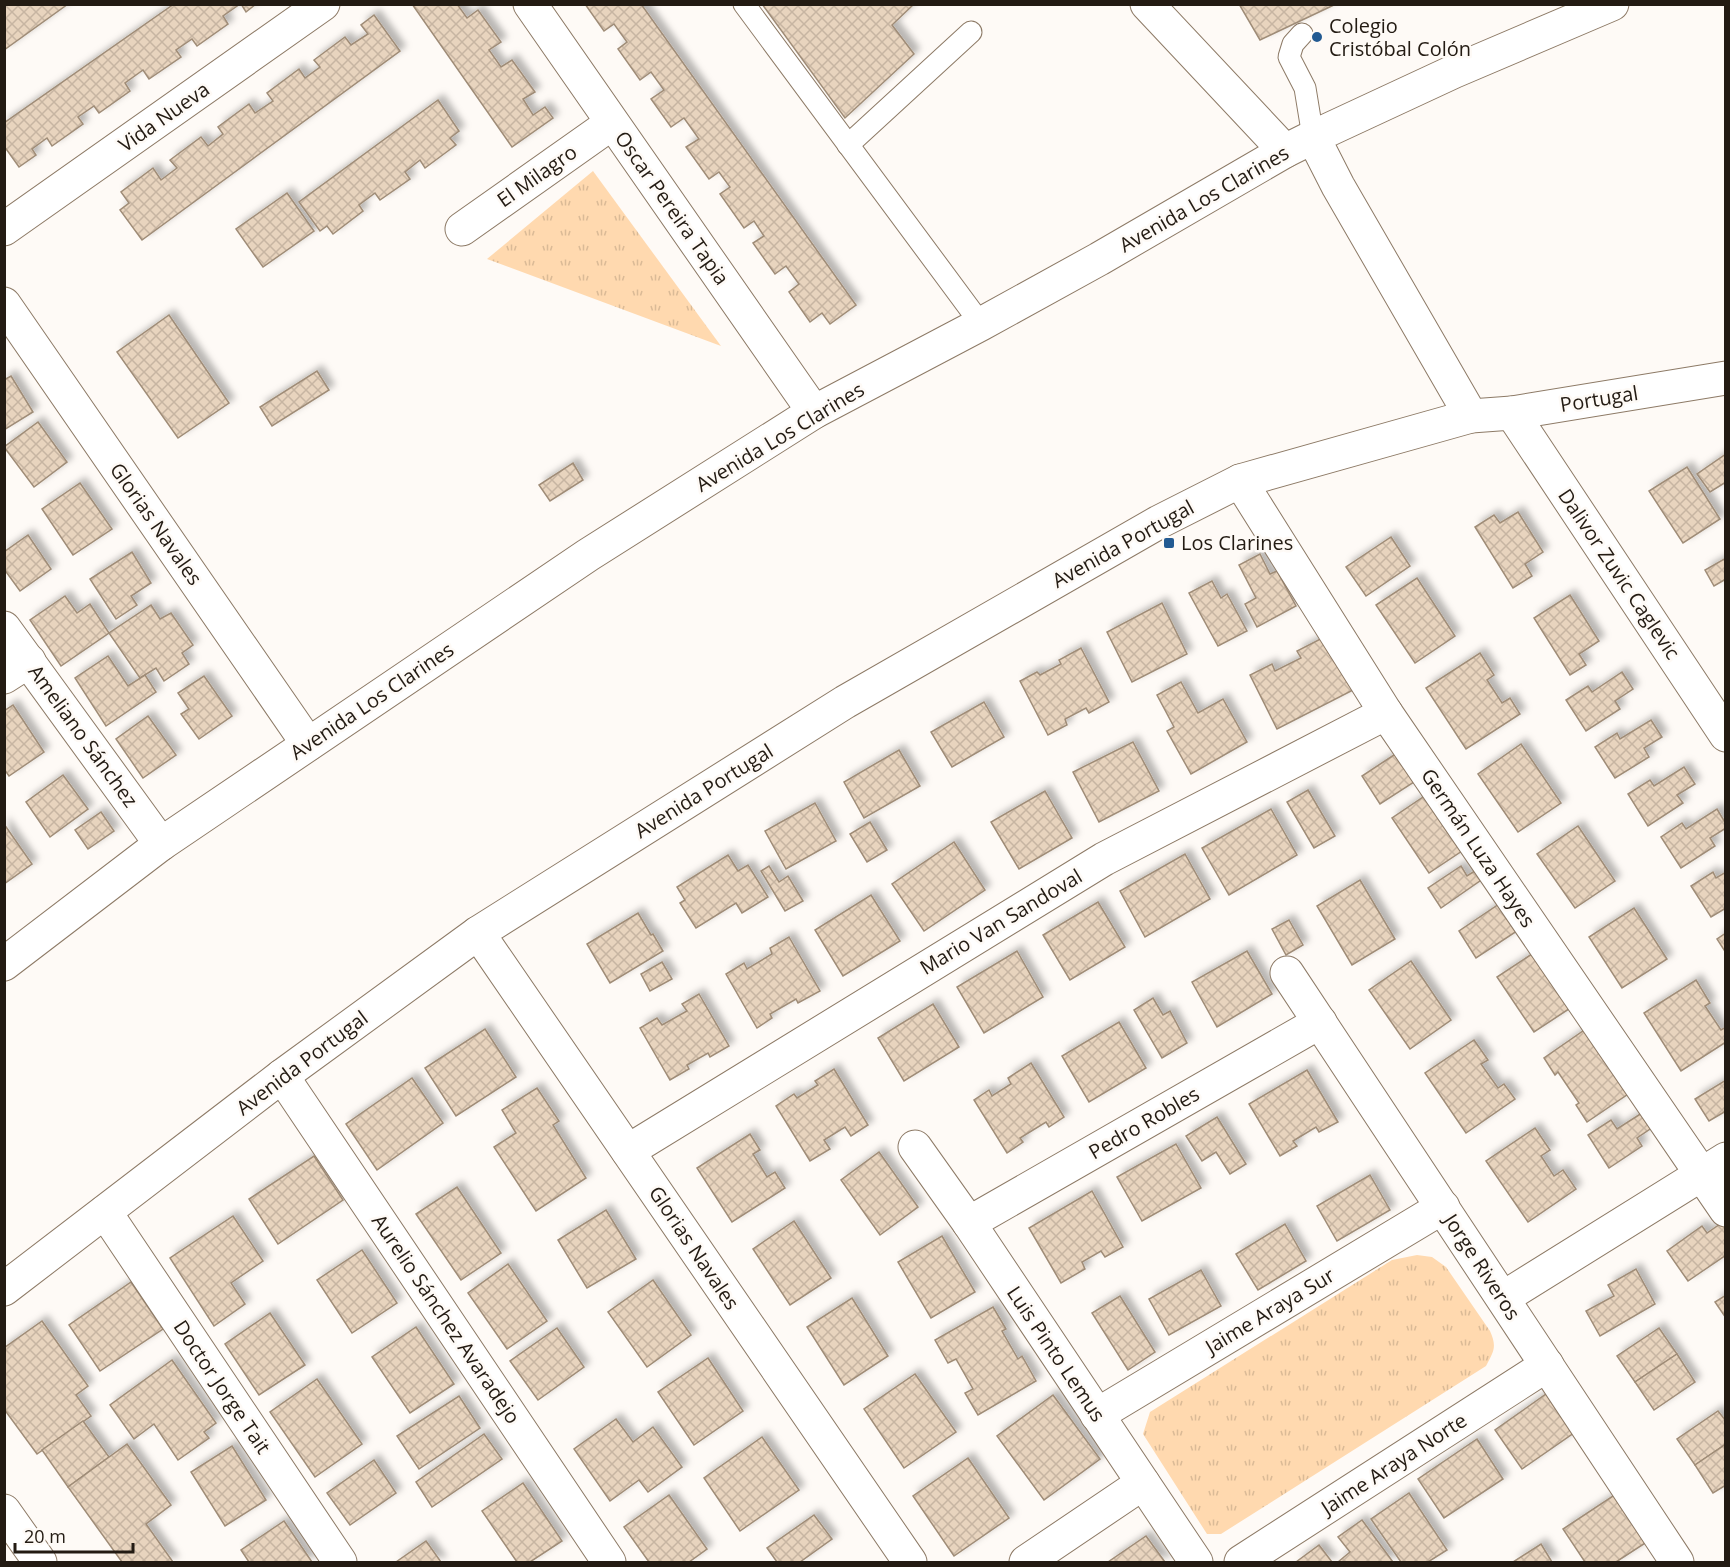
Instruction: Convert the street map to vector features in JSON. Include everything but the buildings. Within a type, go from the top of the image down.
[{"type":"street","name":"Vida Nueva","points":[[4,230],[324,4]]},
{"type":"street","name":"Oscar Pereira Tapia","points":[[530,4],[814,412]]},
{"type":"street","points":[[1147,4],[1299,144],[1338,186],[1471,416]]},
{"type":"street","name":"Avenida Los Clarines","points":[[4,964],[161,844],[588,555],[814,412],[1099,259],[1299,144],[1455,71],[1612,4]]},
{"type":"street","name":"El Milagro","points":[[462,229],[612,123]]},
{"type":"street","name":"Glorias Navales","points":[[4,304],[308,744]]},
{"type":"street","name":"Portugal","points":[[1471,416],[1512,413],[1725,378]]},
{"type":"street","name":"Dalivor Zuvic Caglevic","points":[[1512,413],[1725,735]]},
{"type":"street","name":"Avenida Portugal","points":[[4,1288],[282,1076],[478,933],[845,702],[1159,522],[1240,481],[1471,416]]},
{"type":"street","name":"Germán Luza Hayes","points":[[1240,481],[1386,713],[1713,1167],[1725,1210]]},
{"type":"street","name":"Ameliano Sánchez","points":[[4,627],[17,669],[161,844]]},
{"type":"street","name":"Mario Van Sandoval","points":[[628,1151],[1104,859],[1386,713]]},
{"type":"street","name":"Glorias Navales","points":[[478,933],[910,1563]]},
{"type":"street","name":"Jorge Riveros","points":[[1287,973],[1677,1563]]},
{"type":"street","name":"Pedro Robles","points":[[969,1223],[1320,1022]]},
{"type":"street","name":"Aurelio Sánchez Avaradejo","points":[[282,1076],[609,1563]]},
{"type":"street","name":"Luis Pinto Lemus","points":[[915,1147],[969,1223],[1196,1563]]},
{"type":"street","points":[[1503,1298],[1713,1167]]},
{"type":"street","name":"Jaime Araya Sur","points":[[1097,1415],[1443,1207]]},
{"type":"street","name":"Doctor Jorge Tait","points":[[105,1212],[340,1563]]},
{"type":"street","name":"Jaime Araya Norte","points":[[1241,1563],[1547,1365]]},
{"type":"street","points":[[1026,1563],[1143,1483]]},
{"type":"street","points":[[4,1511],[40,1563]]},
{"type":"lane","points":[[744,4],[981,324]]},
{"type":"lane","points":[[848,145],[970,32]]},
{"type":"lane","points":[[1299,144],[1305,88],[1289,57],[1293,44],[1302,34]]},
{"type":"green space","points":[[593,171],[721,346],[487,259]]},
{"type":"green space","points":[[1417,1255],[1432,1257],[1446,1267],[1490,1331],[1494,1349],[1486,1366],[1221,1534],[1207,1534],[1143,1434],[1150,1412],[1392,1260]]},
{"type":"place","name":"Colegio Cristóbal Colón","points":[[1317,37]]},
{"type":"place","name":"Los Clarines","points":[[1169,543]]}]
